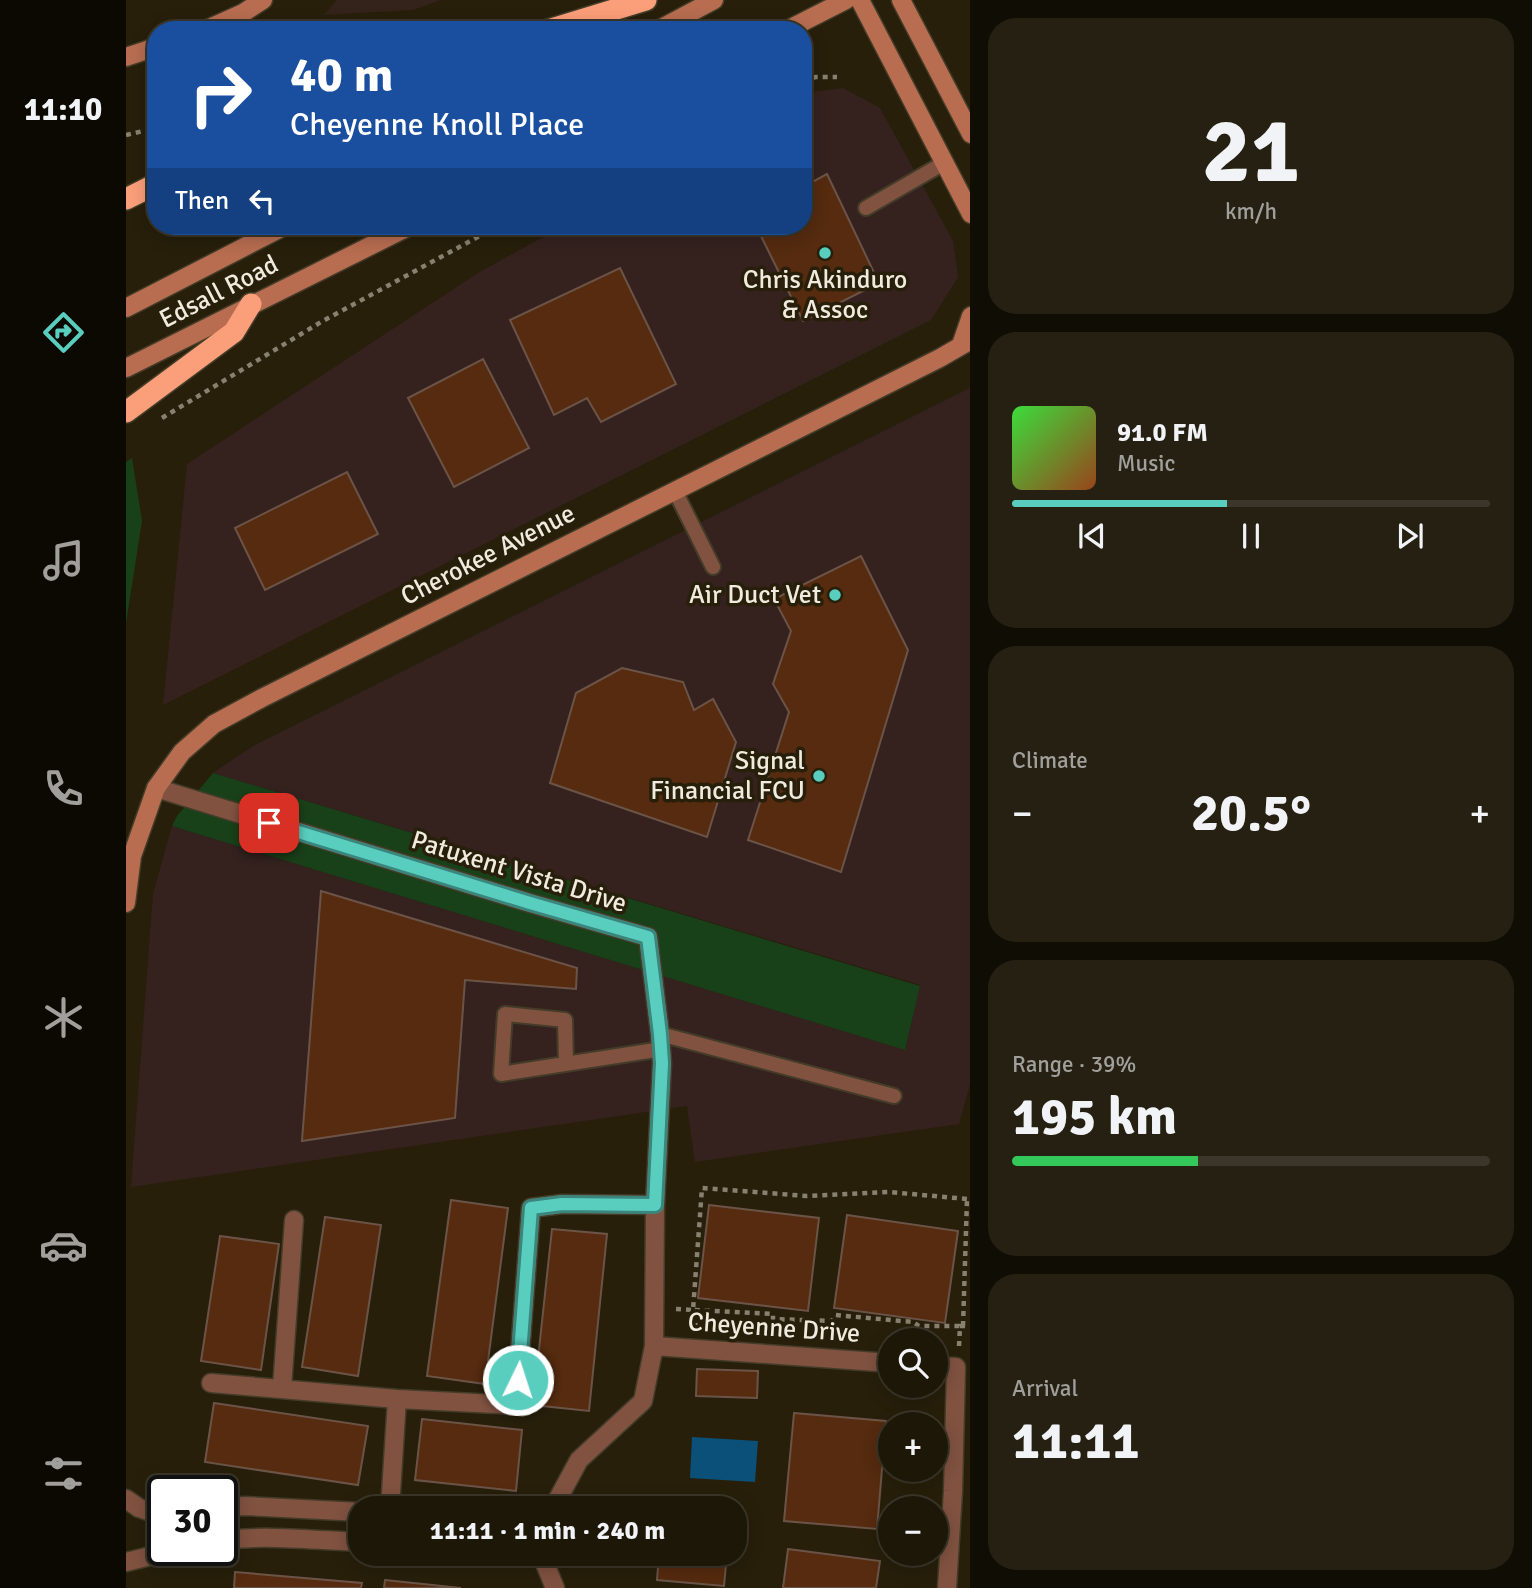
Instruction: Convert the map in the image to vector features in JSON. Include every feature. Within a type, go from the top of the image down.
[{"type":"highway","points":[[577,21],[646,0]]},
{"type":"highway","points":[[126,199],[147,188]]},
{"type":"highway","points":[[126,412],[234,332],[251,304]]},
{"type":"street","points":[[225,21],[263,0]]},
{"type":"street","points":[[675,21],[714,0]]},
{"type":"street","points":[[805,21],[846,0]]},
{"type":"street","points":[[860,0],[967,208],[970,230]]},
{"type":"street","points":[[901,0],[970,134]]},
{"type":"street","points":[[126,57],[147,50]]},
{"type":"street","name":"Edsall Road","points":[[126,308],[268,235]]},
{"type":"street","name":"Edsall Road","points":[[126,368],[392,235]]},
{"type":"street","points":[[966,343],[970,316]]},
{"type":"street","name":"Cherokee Avenue","points":[[126,903],[132,856],[156,788],[181,752],[214,724],[966,343]]},
{"type":"street","name":"Patuxent Vista Drive","points":[[156,788],[648,937],[661,1042],[655,1205],[654,1346],[643,1401],[579,1460],[560,1496]]},
{"type":"street","points":[[211,1383],[397,1399],[516,1405],[531,1208],[562,1204],[655,1205]]},
{"type":"street","points":[[282,1388],[294,1220]]},
{"type":"street","name":"Cheyenne Drive","points":[[654,1346],[878,1362]]},
{"type":"street","points":[[947,1588],[962,1491],[956,1367],[948,1367]]},
{"type":"street","points":[[391,1496],[397,1399]]},
{"type":"street","points":[[126,1499],[147,1511]]},
{"type":"street","points":[[238,1506],[348,1511]]},
{"type":"street","points":[[238,1538],[348,1541]]},
{"type":"street","points":[[126,1562],[147,1557]]},
{"type":"street","points":[[546,1566],[555,1588]]},
{"type":"lane","points":[[866,208],[944,163]]},
{"type":"lane","points":[[675,491],[713,567]]},
{"type":"lane","points":[[566,1063],[565,1020],[505,1014],[501,1073],[566,1063],[661,1042],[894,1096]]},
{"type":"path","points":[[812,78],[837,77]]},
{"type":"path","points":[[126,135],[147,130]]},
{"type":"path","points":[[154,423],[321,322],[481,235]]},
{"type":"path","points":[[692,1349],[696,1330],[693,1310],[702,1188],[807,1196],[888,1192],[969,1199],[962,1326],[919,1326],[913,1322],[835,1315],[832,1321],[773,1318],[773,1314],[693,1310]]},
{"type":"shaded area","points":[[337,0],[441,0],[413,10],[324,15]]},
{"type":"shaded area","points":[[843,88],[880,108],[953,241],[958,277],[931,320],[163,705],[187,464],[478,273],[547,235],[812,235],[812,92]]},
{"type":"shaded area","points":[[970,388],[970,1085],[959,1124],[695,1162],[687,1106],[131,1187],[153,894],[172,826],[905,1050],[920,985],[213,773],[253,746]]},
{"type":"green space","points":[[132,458],[142,521],[126,623],[126,462]]},
{"type":"green space","points":[[213,773],[920,986],[905,1050],[172,826],[177,816]]},
{"type":"water","points":[[692,1437],[758,1441],[755,1482],[690,1478]]},
{"type":"building","points":[[827,174],[879,283],[803,321],[760,235],[812,235],[812,182]]},
{"type":"building","points":[[620,268],[676,384],[601,422],[587,398],[554,415],[510,320]]},
{"type":"building","points":[[483,359],[529,448],[454,487],[408,398]]},
{"type":"building","points":[[347,472],[378,534],[265,590],[235,528]]},
{"type":"building","name":"Signal Financial FCU","points":[[861,556],[908,650],[841,872],[748,840],[789,712],[773,684],[791,631],[774,599]]},
{"type":"building","points":[[622,668],[683,682],[694,710],[713,699],[736,742],[707,837],[550,783],[576,693]]},
{"type":"building","points":[[321,891],[577,968],[576,989],[465,980],[455,1118],[302,1141]]},
{"type":"building","points":[[451,1200],[508,1208],[485,1384],[427,1376]]},
{"type":"building","points":[[709,1205],[819,1218],[808,1311],[698,1298]]},
{"type":"building","points":[[847,1215],[958,1231],[945,1323],[834,1308]]},
{"type":"building","points":[[325,1217],[381,1225],[358,1376],[302,1367]]},
{"type":"building","points":[[552,1229],[607,1234],[589,1411],[533,1405]]},
{"type":"building","points":[[220,1236],[279,1244],[261,1370],[201,1361]]},
{"type":"building","points":[[697,1369],[758,1371],[757,1398],[696,1396]]},
{"type":"building","points":[[214,1403],[368,1426],[358,1485],[205,1462]]},
{"type":"building","points":[[794,1413],[878,1420],[878,1482],[881,1482],[877,1529],[784,1521]]},
{"type":"building","points":[[422,1419],[522,1430],[516,1491],[415,1480]]},
{"type":"building","points":[[788,1549],[878,1561],[876,1588],[783,1588]]},
{"type":"building","points":[[658,1566],[726,1566],[724,1586],[657,1580]]},
{"type":"building","points":[[235,1572],[362,1583],[361,1588],[234,1588]]},
{"type":"building","points":[[385,1580],[461,1588],[384,1588]]},
{"type":"place","name":"Chris Akinduro & Assoc","points":[[825,253]]},
{"type":"place","name":"Air Duct Vet","points":[[835,595]]},
{"type":"place","name":"Signal Financial FCU","points":[[819,776]]},
{"type":"route","points":[[269,823],[648,937],[662,1063],[655,1205],[562,1204],[531,1208],[518,1380]]}]
